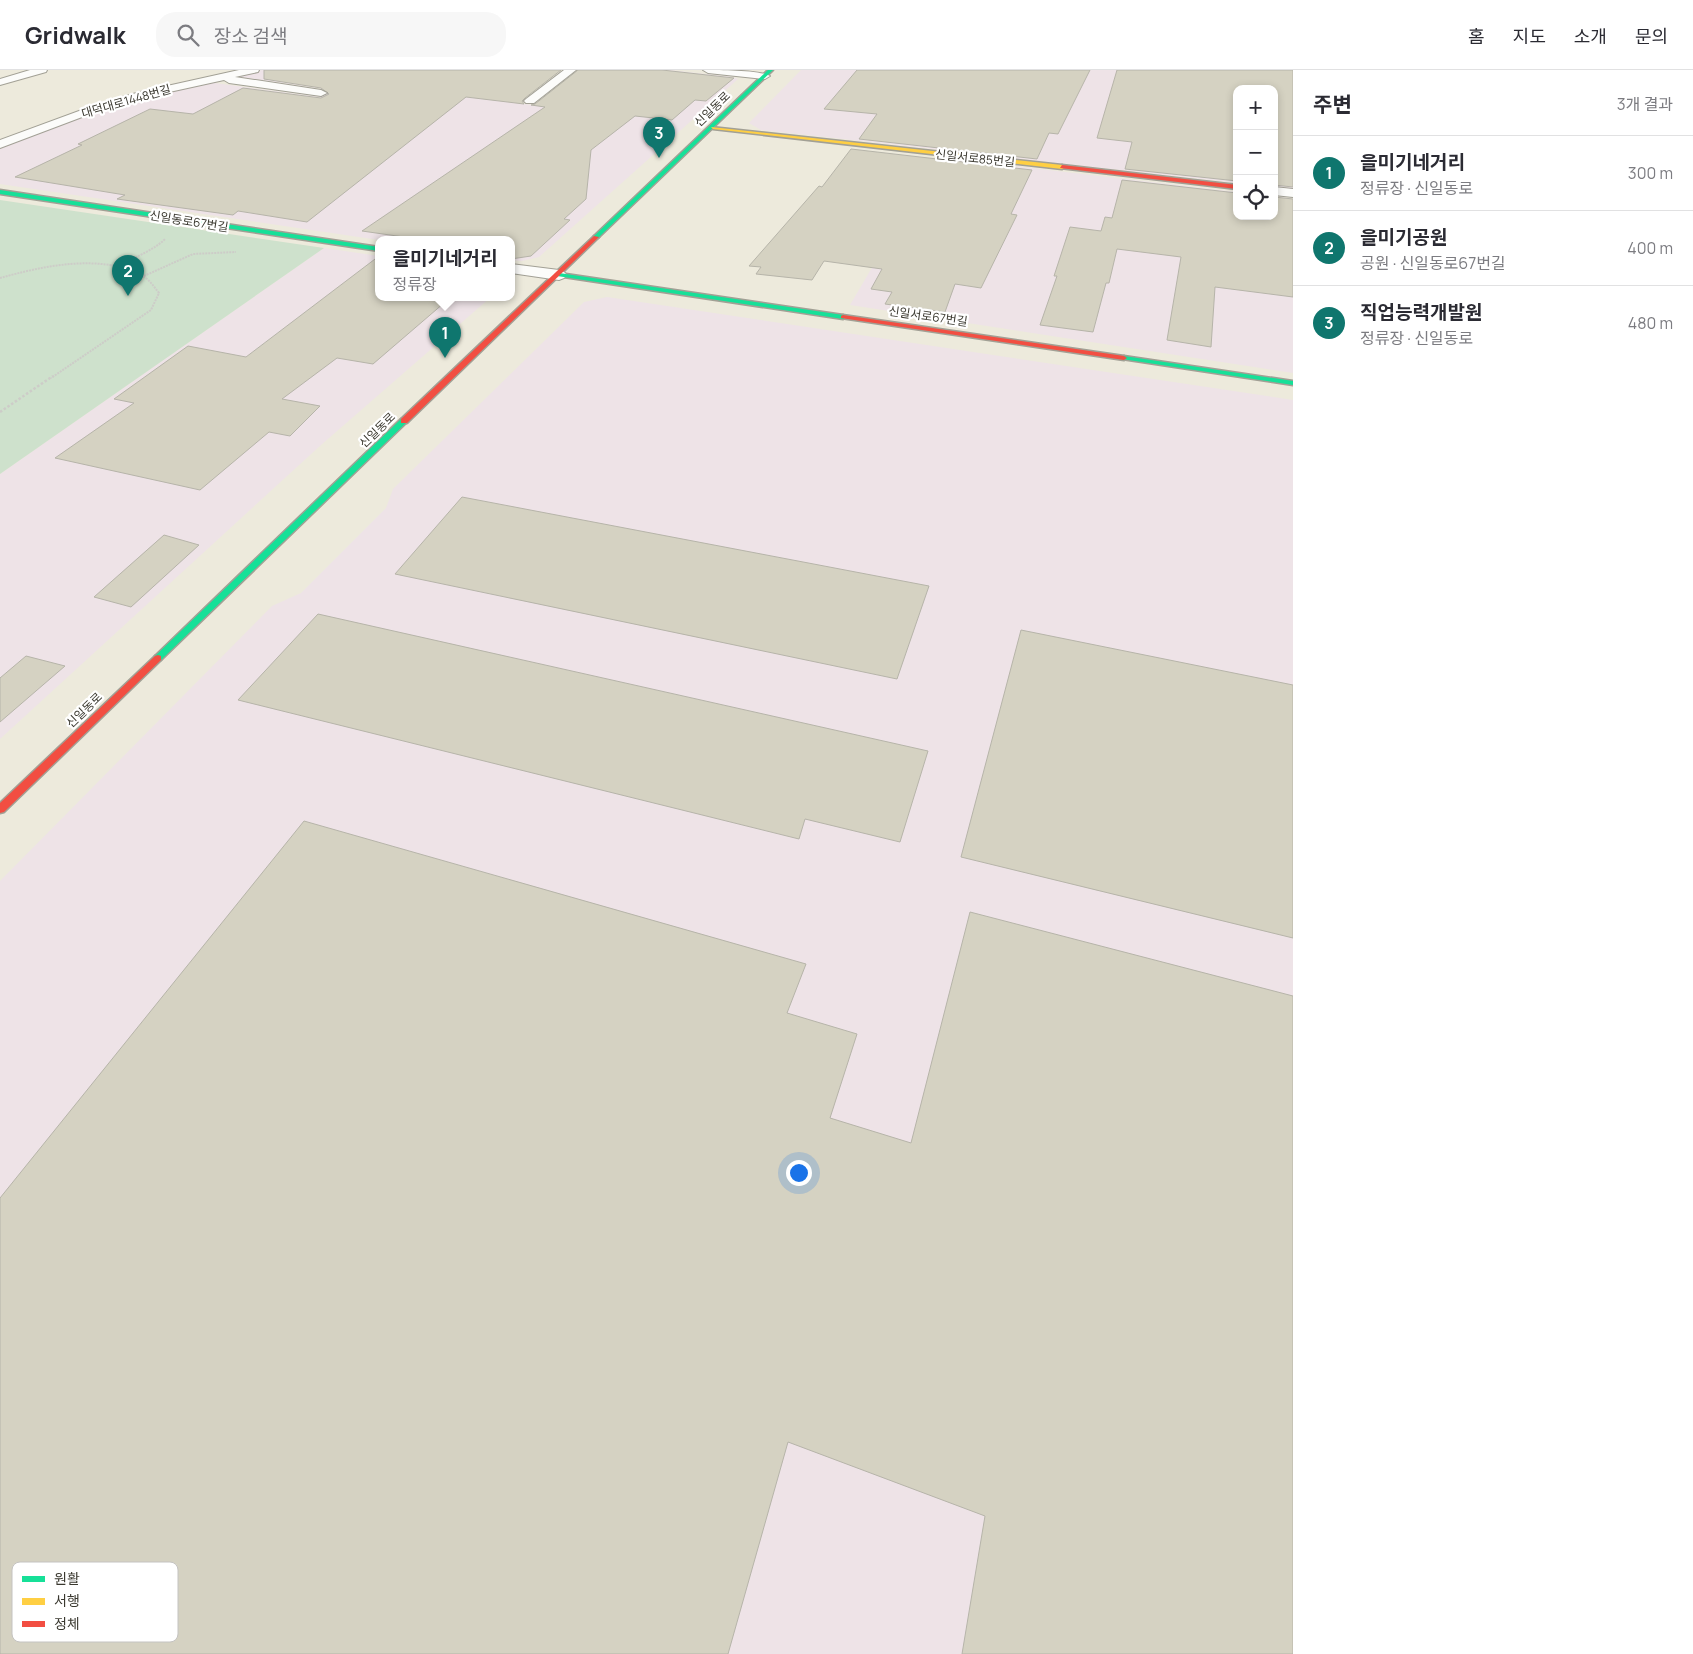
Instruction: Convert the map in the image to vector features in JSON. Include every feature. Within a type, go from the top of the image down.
[{"type":"main road","name":"신일동로","points":[[0,809],[713,128],[768,73]]},
{"type":"main road","name":"신일서로85번길","points":[[713,128],[1233,187]]},
{"type":"main road","name":"신일동로67번길","points":[[0,192],[375,248]]},
{"type":"main road","name":"신일서로67번길","points":[[559,275],[1293,383]]},
{"type":"street","points":[[0,82],[42,70]]},
{"type":"street","name":"대덕대로1448번길","points":[[0,144],[102,106],[140,95],[254,70]]},
{"type":"street","points":[[530,100],[571,70]]},
{"type":"street","points":[[708,70],[768,73]]},
{"type":"street","points":[[216,78],[321,93]]},
{"type":"street","points":[[1278,191],[1293,193]]},
{"type":"street","points":[[515,269],[559,275]]},
{"type":"path","points":[[120,268],[129,260],[156,248],[169,237]]},
{"type":"path","points":[[144,276],[193,254],[236,252]]},
{"type":"path","points":[[0,278],[48,268],[92,264],[120,268],[144,276],[159,293],[151,310],[0,412]]},
{"type":"shaded area","points":[[262,70],[561,70],[515,103],[534,105],[581,70],[670,70],[738,79],[539,257],[522,261],[515,260],[515,236],[375,236],[375,239],[0,184],[0,146],[129,100],[207,82],[320,97],[332,90],[233,76]]},
{"type":"shaded area","points":[[801,70],[1293,70],[1293,189],[1278,187],[1278,85],[1233,85],[1233,183],[761,130],[749,123]]},
{"type":"shaded area","points":[[937,157],[1233,192],[1233,220],[1278,220],[1278,197],[1293,199],[1293,373],[850,305]]},
{"type":"shaded area","points":[[324,248],[375,255],[375,301],[486,301],[321,445],[0,739],[0,474]]},
{"type":"shaded area","points":[[607,297],[1293,400],[1293,1654],[0,1654],[0,881],[272,606],[301,593],[386,508],[393,489],[584,302]]},
{"type":"green space","points":[[0,200],[324,248],[0,474]]},
{"type":"building","points":[[264,70],[561,70],[525,98],[522,101],[524,104],[466,97],[307,222],[238,211],[233,215],[117,199],[125,195],[15,177],[82,145],[78,144],[150,109],[193,114],[243,88],[321,98],[329,94],[321,88],[264,79]]},
{"type":"building","points":[[578,70],[662,70],[734,78],[706,101],[695,100],[672,120],[635,116],[591,150],[586,199],[564,219],[570,220],[531,256],[515,258],[515,236],[397,236],[362,231],[545,107],[531,105],[535,104]]},
{"type":"building","points":[[857,70],[1090,70],[1058,134],[1049,133],[1037,159],[859,139],[877,114],[824,109]]},
{"type":"building","points":[[1117,70],[1293,70],[1293,187],[1278,185],[1278,85],[1233,85],[1233,181],[1125,169],[1132,142],[1097,138]]},
{"type":"building","points":[[851,149],[1032,170],[1011,214],[1017,215],[981,288],[955,284],[945,312],[885,304],[892,292],[871,289],[882,269],[824,261],[812,280],[756,274],[761,267],[749,266],[819,186],[822,187]]},
{"type":"building","points":[[1122,180],[1233,193],[1233,220],[1278,220],[1278,197],[1293,199],[1293,297],[1215,287],[1211,347],[1167,340],[1181,257],[1117,249],[1109,283],[1106,283],[1093,332],[1040,325],[1057,276],[1054,276],[1070,227],[1101,231],[1105,217],[1112,218]]},
{"type":"building","points":[[375,259],[375,301],[446,301],[373,364],[337,358],[282,399],[320,406],[290,436],[269,432],[200,490],[55,458],[134,403],[114,399],[188,346],[246,357]]},
{"type":"building","points":[[462,497],[929,586],[897,679],[395,574]]},
{"type":"building","points":[[164,535],[199,545],[131,607],[94,597]]},
{"type":"building","points":[[318,614],[928,751],[900,842],[805,819],[799,839],[238,700]]},
{"type":"building","points":[[1021,630],[1293,685],[1293,938],[961,857]]},
{"type":"building","points":[[26,656],[65,666],[0,722],[0,678]]},
{"type":"building","points":[[304,821],[806,964],[787,1013],[857,1034],[830,1118],[911,1143],[970,912],[1293,996],[1293,1654],[962,1654],[985,1516],[788,1442],[728,1654],[0,1654],[0,1198]]},
{"type":"traffic: fast","points":[[596,237],[771,70]]},
{"type":"traffic: fast","points":[[0,192],[375,248]]},
{"type":"traffic: fast","points":[[559,275],[843,317]]},
{"type":"traffic: fast","points":[[1124,358],[1293,383]]},
{"type":"traffic: fast","points":[[158,658],[404,421]]},
{"type":"traffic: slow","points":[[713,128],[1062,167]]},
{"type":"traffic: jam","points":[[1062,167],[1233,187]]},
{"type":"traffic: jam","points":[[404,421],[596,237]]},
{"type":"traffic: jam","points":[[843,317],[1124,358]]},
{"type":"traffic: jam","points":[[0,809],[158,658]]},
{"type":"place","name":"직업능력개발원","points":[[659,158]]},
{"type":"place","name":"을미기공원","points":[[128,296]]},
{"type":"place","name":"을미기네거리","points":[[445,358]]}]
